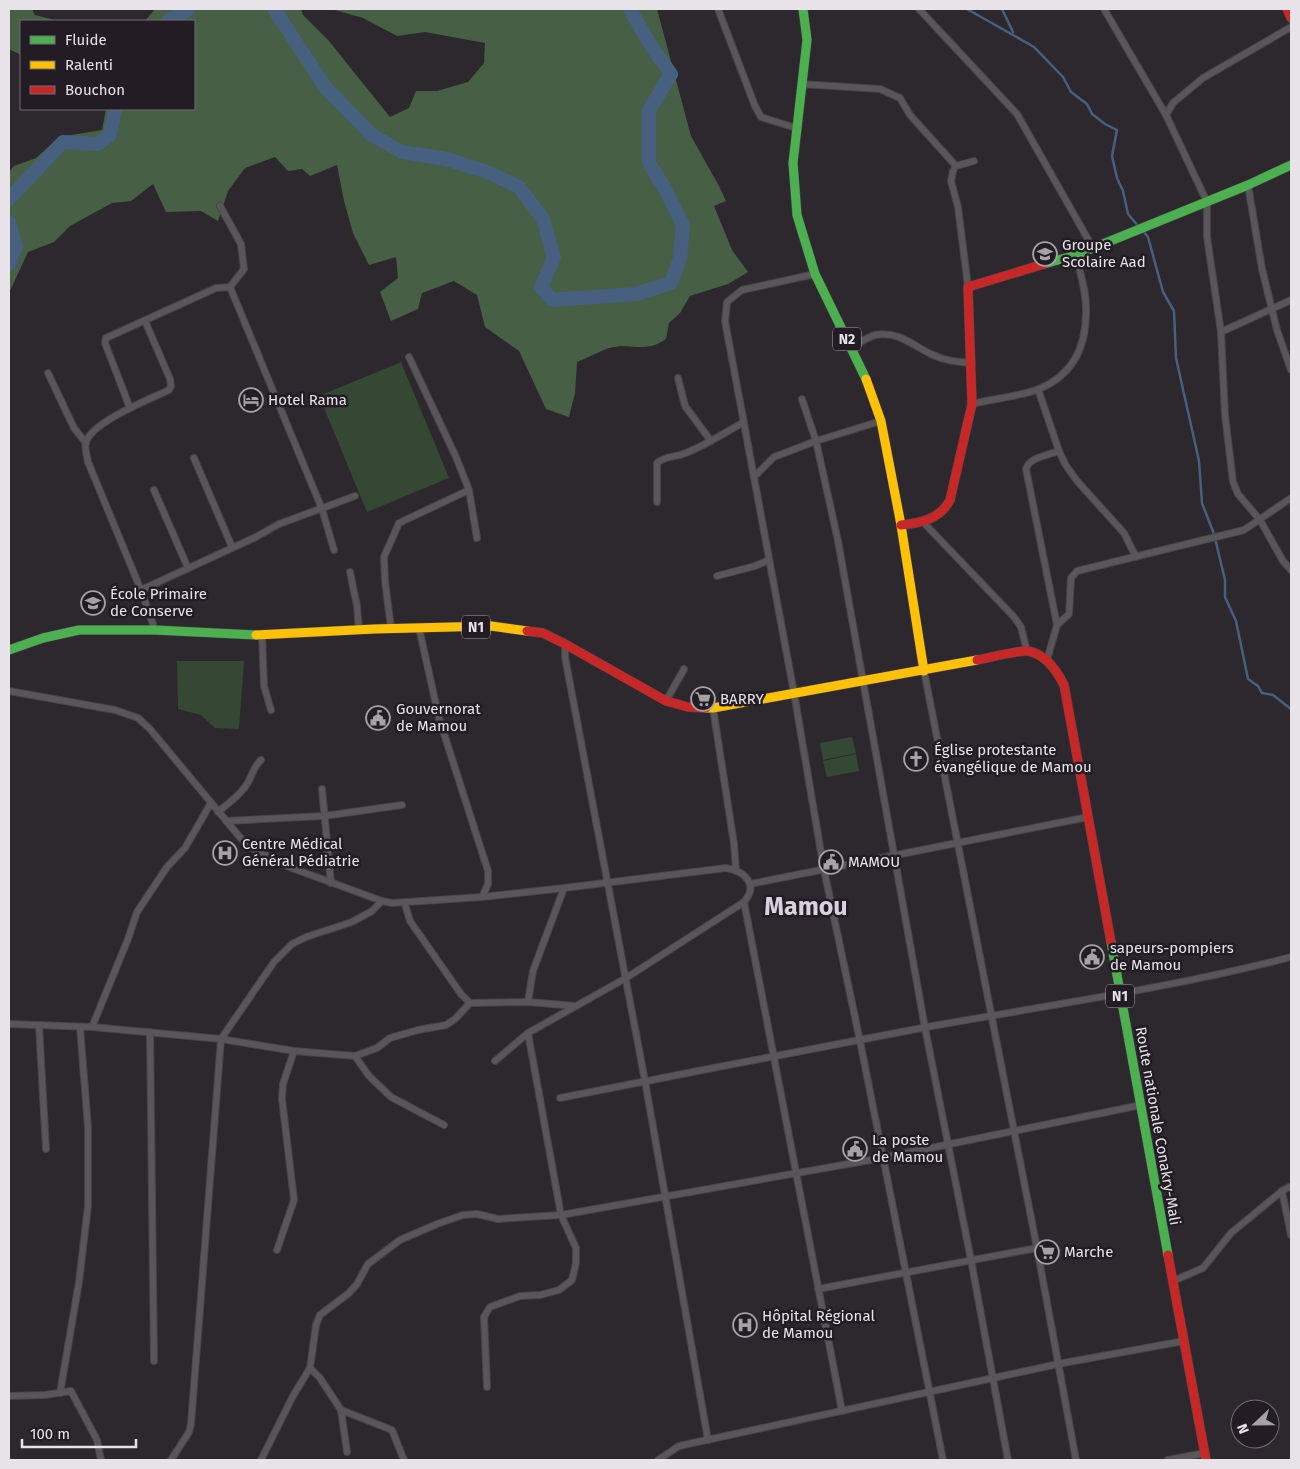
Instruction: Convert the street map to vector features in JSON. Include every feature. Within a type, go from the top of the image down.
[{"type":"main road","name":"N2","points":[[803,9],[807,40],[792,163],[796,206],[806,248],[815,274],[869,385],[881,421],[901,525],[924,670]]},
{"type":"main road","points":[[1287,9],[1291,18]]},
{"type":"main road","points":[[901,525],[923,522],[943,512],[947,507],[972,404],[968,287],[1076,255],[1248,185],[1291,165]]},
{"type":"main road","name":"N1","points":[[9,650],[43,638],[79,630],[155,630],[262,635],[391,628],[492,626],[543,633],[666,701],[688,707],[713,708],[1027,651]]},
{"type":"main road","name":"Route nationale Conakry-Mali","points":[[1027,651],[1047,660],[1058,672],[1064,685],[1206,1457]]},
{"type":"street","points":[[718,9],[754,106],[761,117],[796,128]]},
{"type":"street","points":[[921,9],[1017,114],[1097,246]]},
{"type":"street","points":[[1104,9],[1166,115],[1207,202],[1207,237],[1221,332],[1225,415],[1233,482],[1238,494],[1260,520],[1283,561],[1291,570]]},
{"type":"street","points":[[1166,115],[1173,103],[1203,78],[1291,27]]},
{"type":"street","points":[[801,84],[880,89],[900,98],[910,115],[956,166]]},
{"type":"street","points":[[968,287],[958,207],[951,182],[952,171],[956,166],[974,160]]},
{"type":"street","points":[[1248,185],[1262,269],[1291,370]]},
{"type":"street","points":[[130,408],[105,343],[106,338],[216,288],[230,287],[244,269],[241,244],[220,206]]},
{"type":"street","points":[[972,404],[1038,389],[1068,372],[1082,344],[1086,313],[1085,298],[1076,255]]},
{"type":"street","points":[[815,274],[742,290],[727,302],[725,321],[794,693],[824,870],[860,1041],[942,1460]]},
{"type":"street","points":[[230,287],[322,509],[334,550]]},
{"type":"street","points":[[1221,332],[1291,300]]},
{"type":"street","points":[[86,443],[93,431],[130,408],[169,390],[171,386],[170,378],[145,321]]},
{"type":"street","points":[[851,348],[873,335],[884,335],[904,338],[932,354],[950,361],[972,363]]},
{"type":"street","points":[[409,357],[456,457],[468,490],[477,538]]},
{"type":"street","points":[[48,373],[74,428],[86,443],[88,462],[141,590],[155,630]]},
{"type":"street","points":[[678,378],[685,406],[711,441]]},
{"type":"street","points":[[1038,389],[1065,464],[1077,481],[1124,533],[1136,557]]},
{"type":"street","points":[[802,399],[816,441],[838,541],[925,1028],[1008,1460]]},
{"type":"street","points":[[754,477],[774,457],[816,441],[881,421]]},
{"type":"street","points":[[657,502],[658,463],[662,459],[682,454],[711,441],[744,422]]},
{"type":"street","points":[[1047,660],[1057,625],[1026,469],[1027,465],[1032,461],[1059,451]]},
{"type":"street","points":[[194,458],[232,548]]},
{"type":"street","points":[[154,490],[188,568]]},
{"type":"street","points":[[391,628],[384,557],[400,523],[468,490]]},
{"type":"street","points":[[141,590],[279,524],[355,496]]},
{"type":"street","points":[[1057,625],[1069,614],[1070,578],[1077,571],[1244,530],[1291,498]]},
{"type":"street","points":[[923,522],[1014,617],[1021,627],[1027,651]]},
{"type":"street","points":[[717,576],[755,566],[769,560]]},
{"type":"street","points":[[350,572],[357,606],[359,630]]},
{"type":"street","points":[[420,628],[439,718],[488,871],[488,884],[482,897]]},
{"type":"street","points":[[262,635],[264,686],[271,710]]},
{"type":"street","points":[[565,644],[565,657],[645,1081],[708,1440]]},
{"type":"street","points":[[666,701],[684,669]]},
{"type":"street","points":[[924,670],[1037,1248],[1076,1460]]},
{"type":"street","points":[[9,691],[115,710],[138,718],[150,729],[243,841],[255,850],[289,867],[382,901],[405,904],[482,897],[716,869],[736,870],[742,873],[750,884],[750,892],[744,902],[626,978],[528,1033],[495,1062]]},
{"type":"street","points":[[713,708],[734,844],[736,870]]},
{"type":"street","points":[[218,812],[243,790],[249,782],[254,766],[261,760]]},
{"type":"street","points":[[322,789],[331,883]]},
{"type":"street","points":[[92,1027],[128,940],[137,912],[167,868],[185,848],[211,803]]},
{"type":"street","points":[[226,821],[324,816],[402,805]]},
{"type":"street","points":[[750,884],[1088,817]]},
{"type":"street","points":[[528,1002],[533,971],[564,888]]},
{"type":"street","points":[[171,1460],[189,1432],[191,1424],[221,1039],[274,962],[292,944],[306,937],[352,922],[372,911],[382,901]]},
{"type":"street","points":[[744,902],[842,1411]]},
{"type":"street","points":[[405,904],[410,921],[470,1003]]},
{"type":"street","points":[[560,1098],[925,1028],[1120,994],[1228,972],[1291,956]]},
{"type":"street","points":[[9,1024],[92,1027],[150,1032],[221,1039],[294,1051],[355,1056],[377,1048],[390,1038],[446,1025],[455,1019],[470,1003],[528,1002],[576,1006]]},
{"type":"street","points":[[38,1025],[46,1149]]},
{"type":"street","points":[[60,1393],[79,1282],[88,1206],[88,1127],[80,1027]]},
{"type":"street","points":[[150,1032],[154,1361]]},
{"type":"street","points":[[487,1387],[484,1317],[490,1307],[520,1296],[540,1295],[559,1290],[572,1280],[576,1263],[576,1248],[561,1215],[528,1033]]},
{"type":"street","points":[[278,1250],[294,1200],[282,1099],[283,1084],[294,1051]]},
{"type":"street","points":[[355,1056],[369,1076],[391,1097],[444,1125]]},
{"type":"street","points":[[261,1460],[293,1396],[310,1368],[316,1325],[320,1315],[353,1288],[368,1264],[400,1240],[463,1215],[477,1214],[498,1219],[561,1215],[882,1158],[1140,1105]]},
{"type":"street","points":[[1173,1281],[1203,1268],[1231,1233],[1282,1191],[1291,1186]]},
{"type":"street","points":[[1282,1191],[1291,1235]]},
{"type":"street","points":[[818,1289],[1037,1248]]},
{"type":"street","points":[[658,1460],[679,1446],[1058,1364],[1184,1341]]},
{"type":"street","points":[[310,1368],[320,1378],[341,1410],[346,1452]]},
{"type":"street","points":[[9,1396],[46,1395],[71,1391],[97,1440],[101,1460]]},
{"type":"street","points":[[341,1410],[392,1430],[404,1460]]},
{"type":"street","points":[[1168,1460],[1206,1457]]},
{"type":"green space","points":[[9,9],[32,9],[35,15],[55,20],[20,20],[20,54],[9,49]]},
{"type":"green space","points":[[155,9],[301,9],[303,15],[329,41],[390,117],[409,108],[416,91],[437,91],[468,82],[484,63],[485,43],[425,32],[397,36],[363,18],[331,9],[657,9],[691,136],[726,201],[714,206],[732,250],[748,272],[728,284],[690,296],[680,313],[669,323],[666,339],[651,346],[609,348],[577,362],[575,393],[569,417],[546,409],[519,351],[485,327],[477,295],[454,281],[422,293],[418,309],[391,321],[380,292],[398,278],[396,257],[369,265],[353,233],[337,165],[310,176],[302,169],[288,171],[275,157],[245,168],[228,191],[218,221],[201,211],[166,212],[153,184],[131,201],[112,203],[70,226],[54,242],[28,252],[9,293],[9,172],[14,166],[36,158],[59,137],[102,130],[106,110],[195,110],[195,20],[146,20]]},
{"type":"green space","points":[[401,362],[449,478],[367,512],[319,396]]},
{"type":"green space","points":[[177,661],[244,661],[239,729],[215,728],[201,715],[178,709]]},
{"type":"green space","points":[[852,737],[856,753],[823,760],[820,743]]},
{"type":"green space","points":[[856,754],[859,771],[827,777],[823,761]]},
{"type":"waterway","points":[[170,20],[189,9]]},
{"type":"waterway","points":[[274,9],[326,88],[372,135],[402,152],[447,159],[490,173],[519,187],[543,219],[554,258],[541,287],[552,300],[636,294],[671,283],[680,258],[683,225],[665,189],[649,163],[649,110],[671,74],[651,46],[630,9]]},
{"type":"waterway","points":[[967,9],[1034,47],[1063,77],[1071,92],[1087,104],[1092,114],[1117,130],[1112,156],[1128,214],[1139,227]]},
{"type":"waterway","points":[[1002,9],[1013,32]]},
{"type":"waterway","points":[[9,199],[63,142],[98,144],[110,135],[115,110]]},
{"type":"waterway","points":[[9,222],[16,247],[9,264]]},
{"type":"waterway","points":[[1143,231],[1148,237],[1163,292],[1174,311],[1176,358],[1199,461],[1202,503],[1214,534],[1225,580],[1225,597],[1236,621],[1248,679],[1258,686],[1262,693],[1273,695],[1291,709]]},
{"type":"traffic: fast","points":[[803,9],[807,40],[793,163],[797,215],[815,274],[866,379]]},
{"type":"traffic: fast","points":[[1044,264],[1076,255],[1248,185],[1291,165]]},
{"type":"traffic: fast","points":[[9,650],[43,638],[79,630],[155,630],[256,635]]},
{"type":"traffic: fast","points":[[1111,942],[1168,1255]]},
{"type":"traffic: slow","points":[[866,379],[881,421],[901,525],[924,671]]},
{"type":"traffic: slow","points":[[256,635],[491,626],[527,631]]},
{"type":"traffic: slow","points":[[706,708],[977,660]]},
{"type":"traffic: jam","points":[[1287,9],[1291,18]]},
{"type":"traffic: jam","points":[[901,525],[916,523],[935,516],[941,512],[950,500],[972,404],[968,287],[1044,264]]},
{"type":"traffic: jam","points":[[527,631],[543,633],[565,644],[666,701],[688,707],[706,708]]},
{"type":"traffic: jam","points":[[977,660],[1028,651],[1045,659],[1058,674],[1064,685],[1111,942]]},
{"type":"traffic: jam","points":[[1168,1255],[1206,1460]]},
{"type":"place","name":"Groupe Scolaire Aad","points":[[1045,254]]},
{"type":"place","name":"Hotel Rama","points":[[251,400]]},
{"type":"place","name":"École Primaire de Conserve","points":[[93,603]]},
{"type":"place","name":"BARRY","points":[[703,699]]},
{"type":"place","name":"Gouvernorat de Mamou","points":[[378,718]]},
{"type":"place","name":"Église protestante évangélique de Mamou","points":[[916,759]]},
{"type":"place","name":"Centre Médical Général Pédiatrie","points":[[225,853]]},
{"type":"place","name":"MAMOU","points":[[831,862]]},
{"type":"place","name":"sapeurs-pompiers de Mamou","points":[[1092,957]]},
{"type":"place","name":"La poste de Mamou","points":[[855,1149]]},
{"type":"place","name":"Marche","points":[[1047,1252]]},
{"type":"place","name":"Hôpital Régional de Mamou","points":[[745,1325]]},
{"type":"district","name":"Mamou","points":[[806,906]]}]
